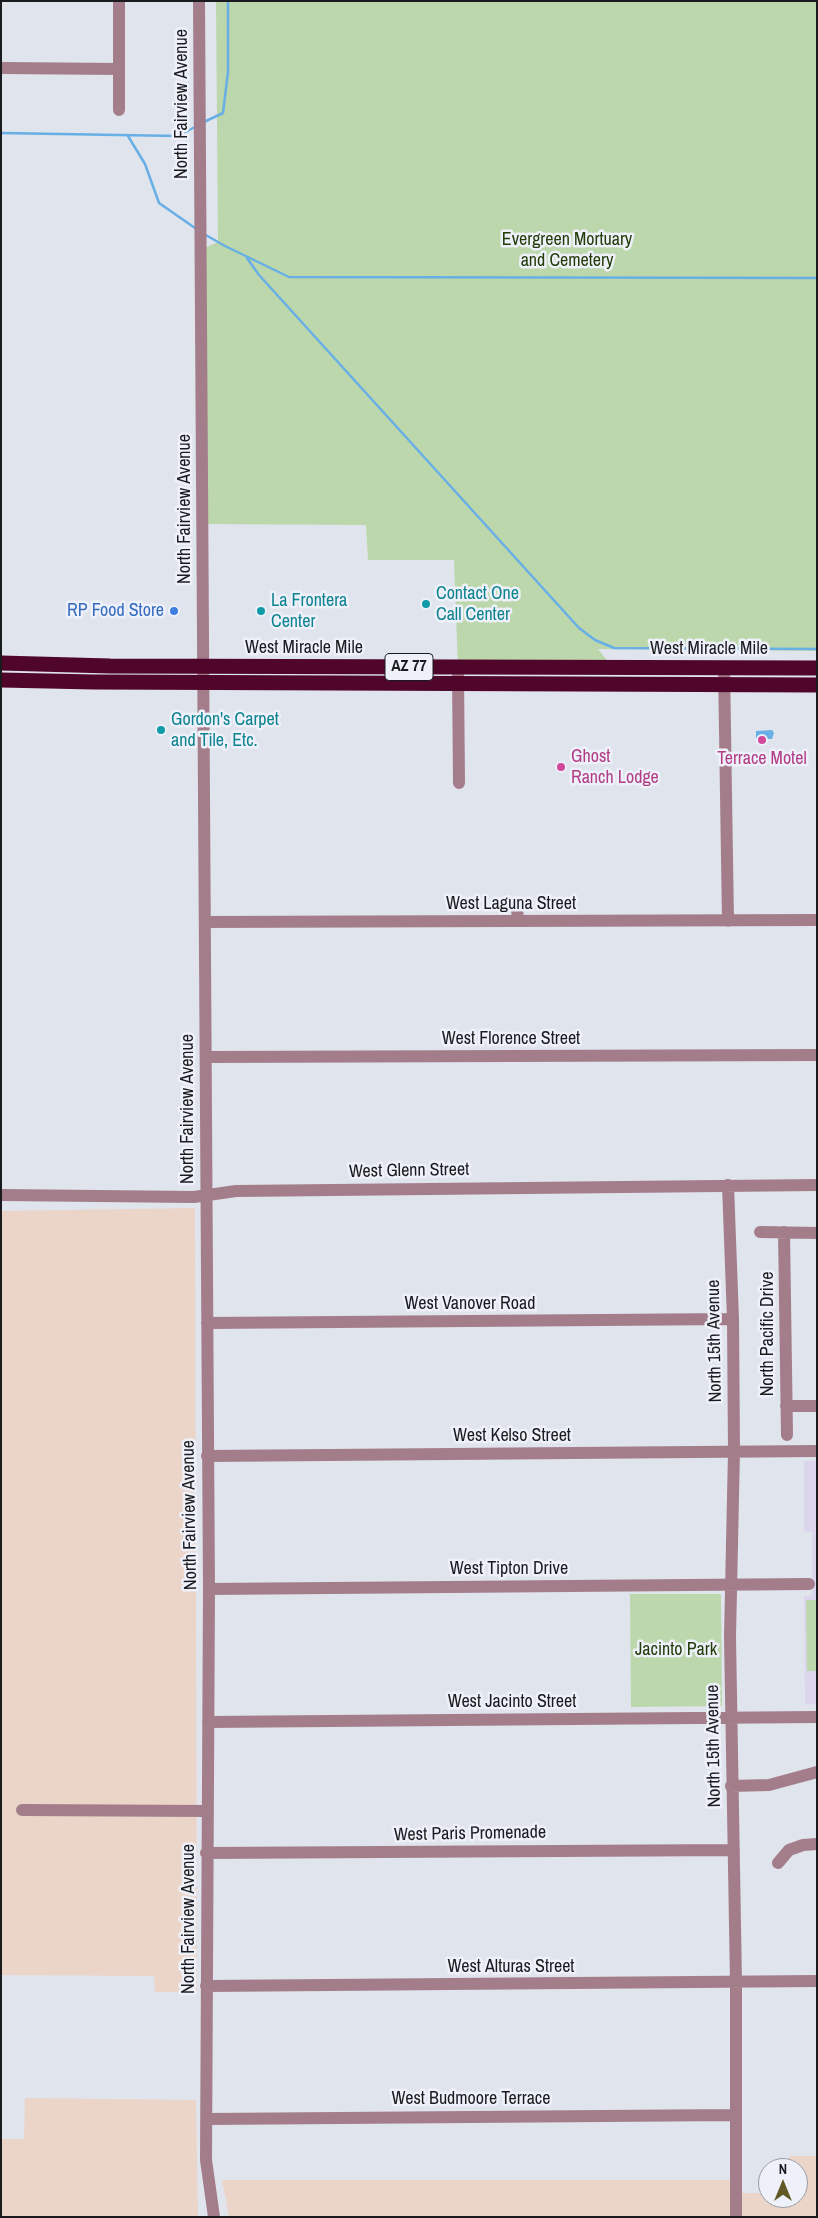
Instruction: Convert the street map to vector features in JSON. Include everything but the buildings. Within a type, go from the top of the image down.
[{"type":"highway","name":"West Miracle Mile","points":[[1,663],[102,666],[817,668]]},
{"type":"highway","name":"West Miracle Mile","points":[[1,680],[202,683],[817,685]]},
{"type":"street","points":[[119,110],[120,1]]},
{"type":"street","name":"North Fairview Avenue","points":[[199,1],[203,420],[202,683],[206,1057],[208,1589],[206,2160],[214,2217]]},
{"type":"street","points":[[1,68],[119,69]]},
{"type":"street","points":[[458,667],[459,783]]},
{"type":"street","points":[[724,668],[728,921]]},
{"type":"street","points":[[517,908],[518,921]]},
{"type":"street","name":"West Laguna Street","points":[[205,922],[518,921],[608,915],[728,921],[817,920]]},
{"type":"street","name":"West Florence Street","points":[[206,1057],[817,1055]]},
{"type":"street","name":"North 15th Avenue","points":[[728,1185],[734,1452],[730,1585],[730,1718],[736,1982],[736,2217]]},
{"type":"street","name":"West Glenn Street","points":[[1,1195],[194,1197],[236,1191],[817,1185]]},
{"type":"street","points":[[760,1232],[817,1232]]},
{"type":"street","name":"North Pacific Drive","points":[[784,1232],[787,1434]]},
{"type":"street","name":"West Vanover Road","points":[[207,1323],[732,1319]]},
{"type":"street","points":[[786,1406],[817,1406]]},
{"type":"street","name":"West Kelso Street","points":[[207,1456],[817,1451]]},
{"type":"street","name":"West Tipton Drive","points":[[208,1589],[809,1584]]},
{"type":"street","name":"West Jacinto Street","points":[[208,1722],[817,1717]]},
{"type":"street","points":[[731,1786],[769,1785],[817,1772]]},
{"type":"street","points":[[22,1810],[207,1811]]},
{"type":"street","points":[[778,1863],[789,1850],[803,1845],[817,1844]]},
{"type":"street","name":"West Paris Promenade","points":[[206,1853],[734,1850]]},
{"type":"street","name":"West Alturas Street","points":[[206,1986],[817,1981]]},
{"type":"street","name":"West Budmoore Terrace","points":[[206,2119],[735,2115]]},
{"type":"shaded area","points":[[195,1208],[197,1992],[155,1992],[154,1976],[1,1975],[1,1211]]},
{"type":"shaded area","points":[[804,1461],[817,1461],[817,1704],[805,1704],[804,1596],[812,1595],[812,1532],[804,1531]]},
{"type":"shaded area","points":[[25,2098],[196,2100],[198,2217],[1,2217],[1,2139],[24,2139]]},
{"type":"shaded area","points":[[789,2156],[817,2156],[817,2217],[229,2217],[222,2180],[735,2180],[735,2193],[758,2193],[758,2208],[808,2208],[808,2158],[789,2158]]},
{"type":"green space","name":"Evergreen Mortuary and Cemetery","points":[[216,1],[817,1],[817,651],[598,649],[612,667],[458,667],[454,560],[368,560],[366,525],[202,524],[200,250],[218,242]]},
{"type":"green space","name":"Jacinto Park","points":[[630,1594],[721,1594],[722,1706],[631,1707]]},
{"type":"green space","points":[[806,1600],[817,1600],[817,1671],[807,1671]]},
{"type":"water","points":[[772,730],[774,733],[772,739],[756,739],[756,731]]},
{"type":"waterway","points":[[204,122],[223,113],[228,72],[228,1]]},
{"type":"waterway","points":[[1,133],[178,136],[195,127]]},
{"type":"waterway","points":[[128,136],[145,164],[159,203],[195,228]]},
{"type":"waterway","points":[[204,234],[289,277],[817,278]]},
{"type":"waterway","points":[[247,258],[259,275],[579,628],[595,640],[614,648],[817,649]]},
{"type":"place","name":"Contact One Call Center","points":[[426,604]]},
{"type":"place","name":"RP Food Store","points":[[174,611]]},
{"type":"place","name":"La Frontera Center","points":[[261,611]]},
{"type":"place","name":"Gordon's Carpet and Tile, Etc.","points":[[161,730]]},
{"type":"place","name":"Terrace Motel","points":[[762,740]]},
{"type":"place","name":"Ghost Ranch Lodge","points":[[561,767]]}]
